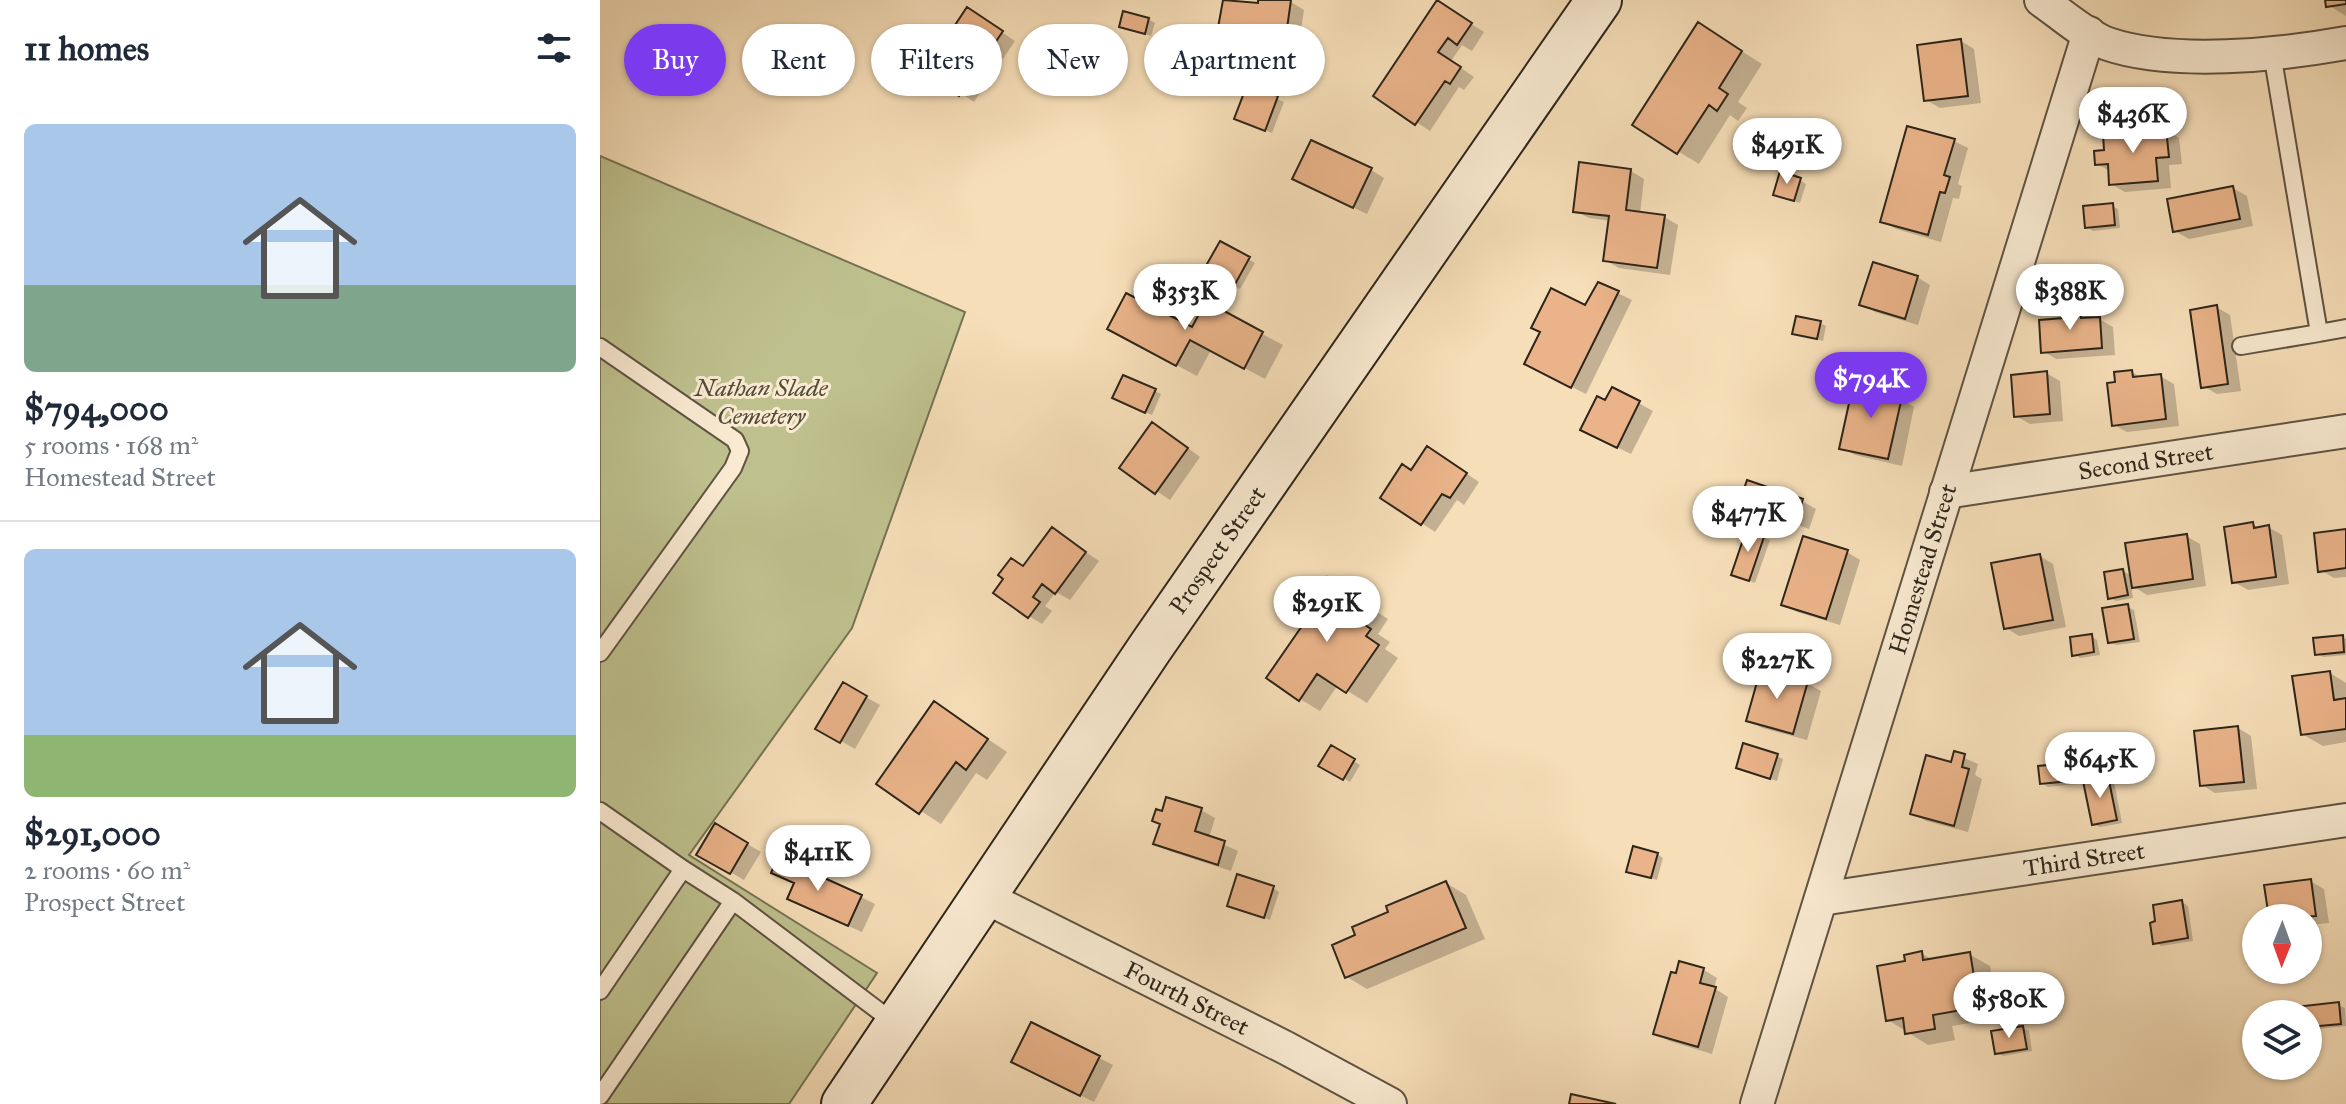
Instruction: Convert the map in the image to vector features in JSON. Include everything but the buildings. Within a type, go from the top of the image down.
[{"type":"street","points":[[2041,0],[2106,44],[2154,53],[2191,56],[2272,53],[2346,43]]},
{"type":"street","name":"Prospect Street","points":[[844,1104],[1150,648],[1594,1]]},
{"type":"street","name":"Homestead Street","points":[[1757,1104],[2089,33]]},
{"type":"street","name":"Second Street","points":[[1946,492],[2346,431]]},
{"type":"street","name":"Third Street","points":[[1821,899],[2346,820]]},
{"type":"street","name":"Fourth Street","points":[[983,896],[1286,1048],[1390,1104]]},
{"type":"lane","points":[[2272,53],[2319,333]]},
{"type":"lane","points":[[2241,346],[2346,328]]},
{"type":"lane","points":[[600,347],[735,440],[740,451],[733,468],[601,649]]},
{"type":"lane","points":[[600,811],[733,901],[897,1025]]},
{"type":"lane","points":[[600,991],[683,869]]},
{"type":"lane","points":[[600,1096],[733,901]]},
{"type":"green space","name":"Nathan Slade Cemetery","points":[[600,156],[965,312],[852,628],[689,855],[877,973],[789,1104],[600,1104]]}]
